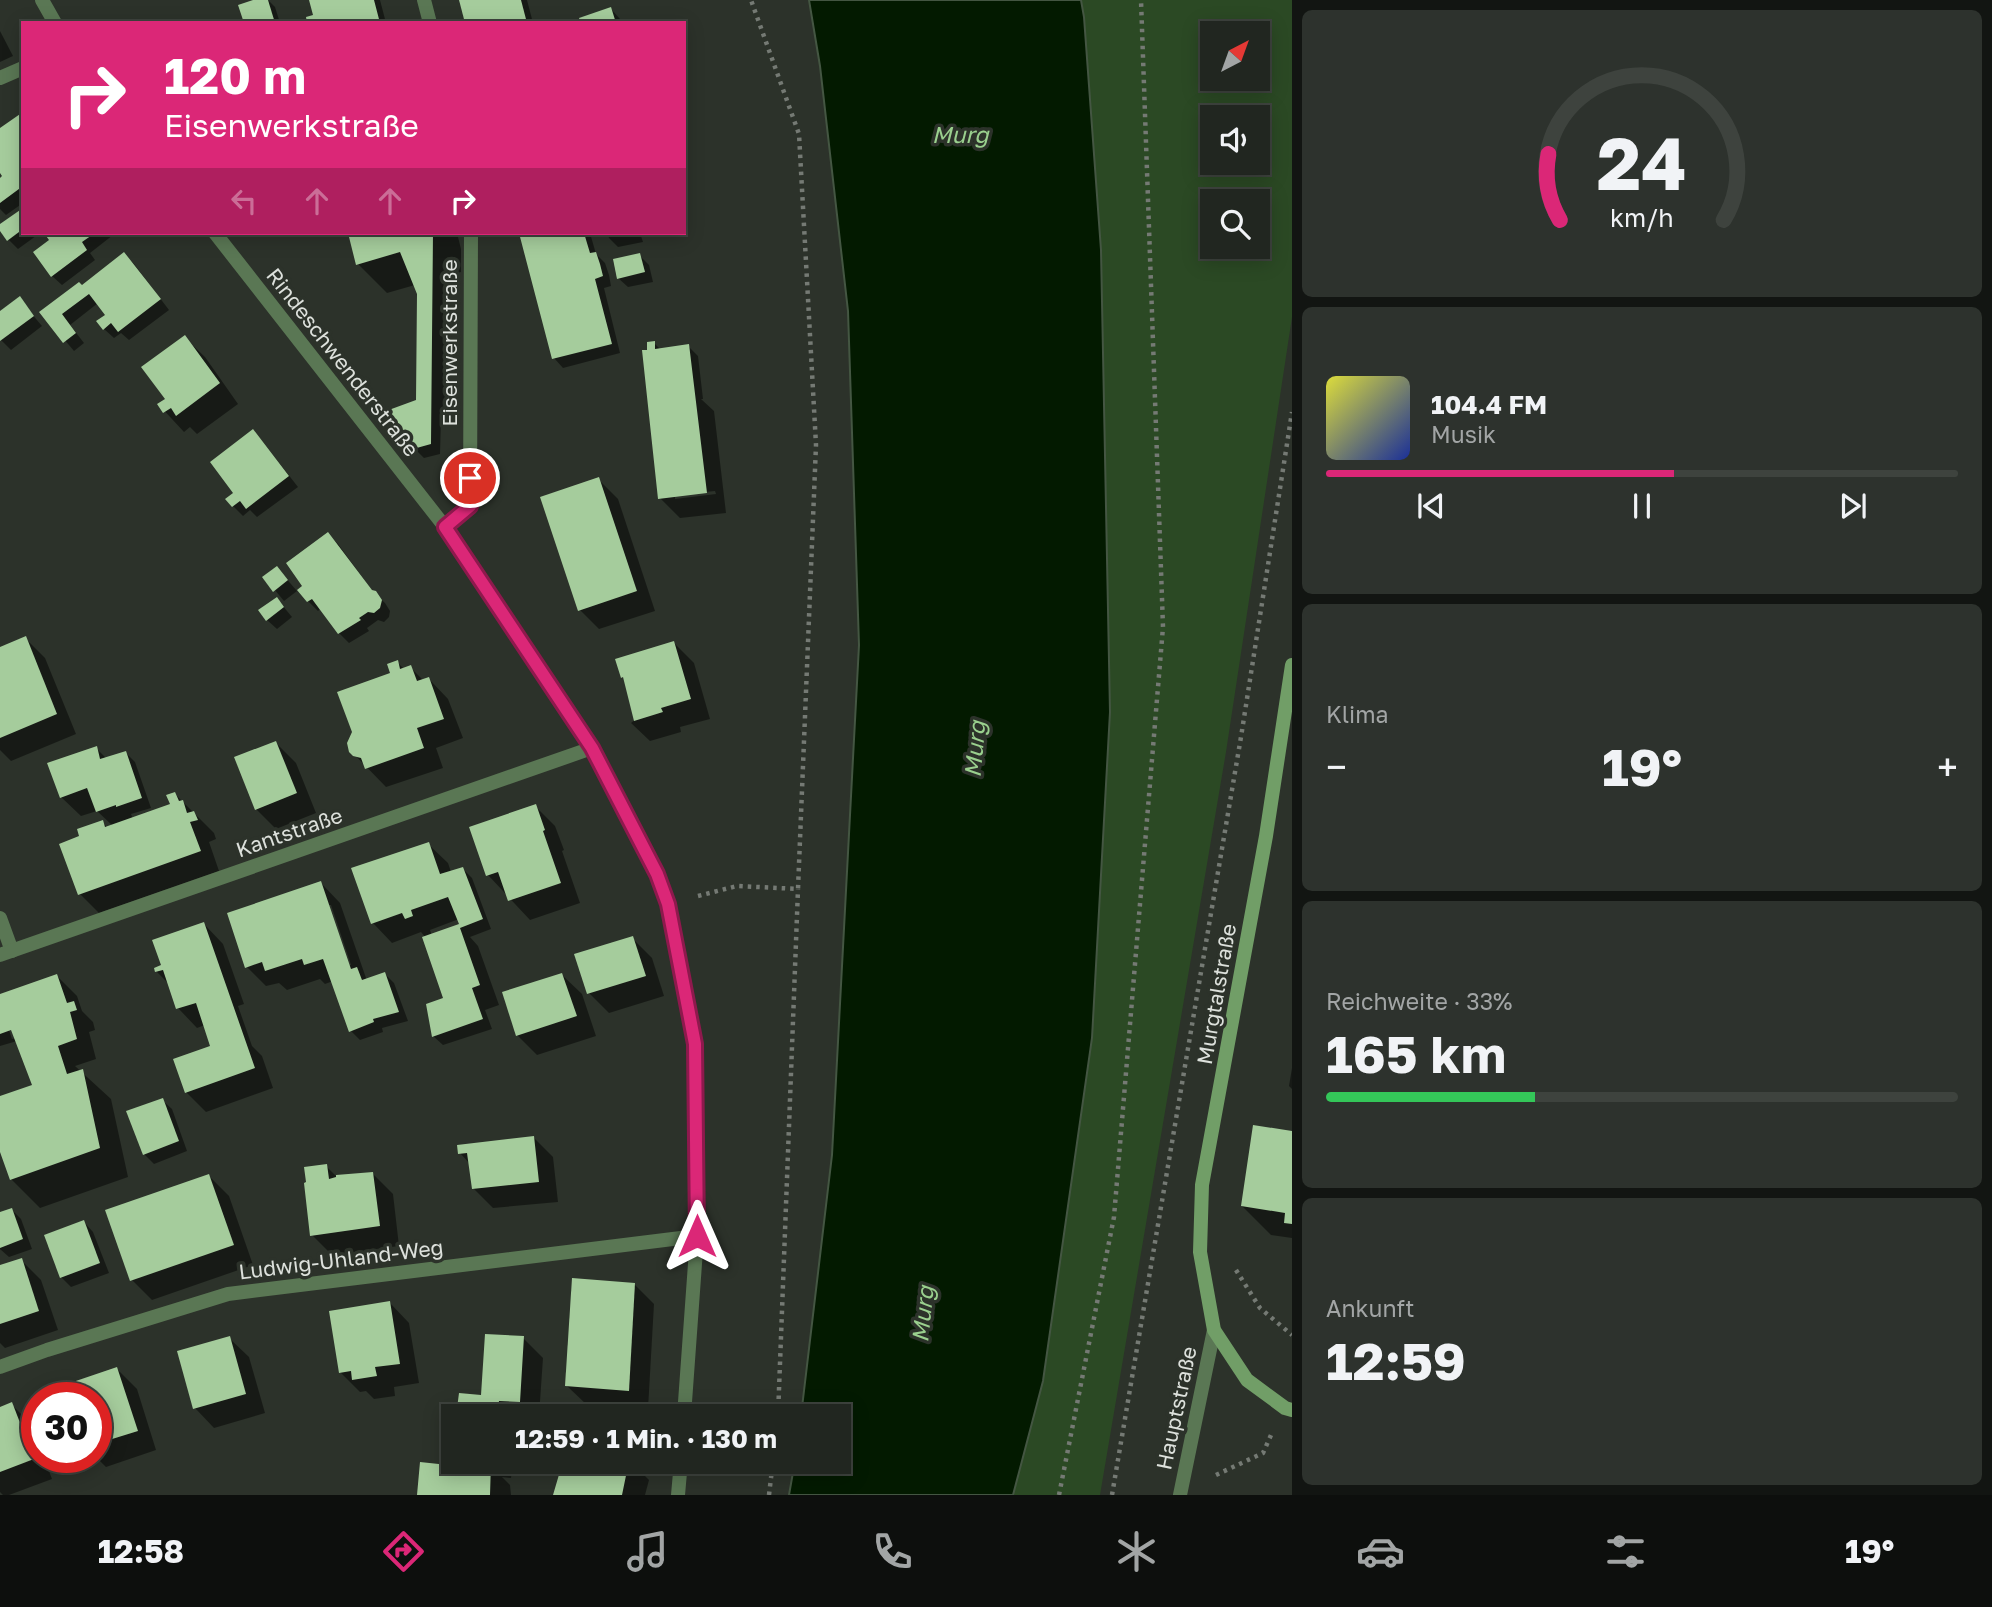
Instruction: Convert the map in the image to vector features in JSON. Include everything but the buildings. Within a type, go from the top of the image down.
[{"type":"street","points":[[42,0],[54,21]]},
{"type":"street","points":[[424,0],[429,21]]},
{"type":"street","points":[[0,78],[21,69]]},
{"type":"street","name":"Rindeschwenderstraße","points":[[217,235],[445,527],[592,748],[657,874],[668,904],[695,1044],[697,1236],[685,1404]]},
{"type":"street","name":"Eisenwerkstraße","points":[[445,527],[470,506],[471,235]]},
{"type":"street","name":"Murgtalstraße","points":[[1214,1330],[1200,1252],[1202,1185],[1266,836],[1292,665]]},
{"type":"street","name":"Kantstraße","points":[[6,953],[592,748]]},
{"type":"street","points":[[0,918],[6,953]]},
{"type":"street","name":"Ludwig-Uhland-Weg","points":[[0,1367],[228,1294],[697,1236]]},
{"type":"street","points":[[1214,1330],[1247,1380],[1288,1409]]},
{"type":"street","name":"Hauptstraße","points":[[1180,1493],[1214,1330]]},
{"type":"street","points":[[678,1495],[680,1474]]},
{"type":"path","points":[[751,0],[799,134],[816,445],[778,1404]]},
{"type":"path","points":[[1059,1495],[1114,1217],[1163,627],[1141,0]]},
{"type":"path","points":[[1112,1495],[1235,778],[1292,412]]},
{"type":"path","points":[[668,904],[737,886],[798,889]]},
{"type":"path","points":[[1231,1262],[1260,1308],[1292,1335]]},
{"type":"path","points":[[1180,1493],[1263,1453],[1288,1409]]},
{"type":"path","points":[[769,1495],[771,1474]]},
{"type":"shaded area","points":[[1081,0],[1292,0],[1292,317],[1226,752],[1100,1495],[1013,1495],[1043,1381],[1092,1038],[1110,712],[1101,250]]},
{"type":"water","name":"Murg","points":[[809,0],[1081,0],[1101,250],[1110,712],[1092,1038],[1043,1381],[1013,1495],[789,1495],[793,1474],[851,1474],[851,1404],[802,1404],[832,1155],[859,645],[848,311],[820,66]]},
{"type":"route","points":[[470,478],[470,506],[445,527],[592,748],[657,874],[668,904],[695,1044],[697,1236]]}]
